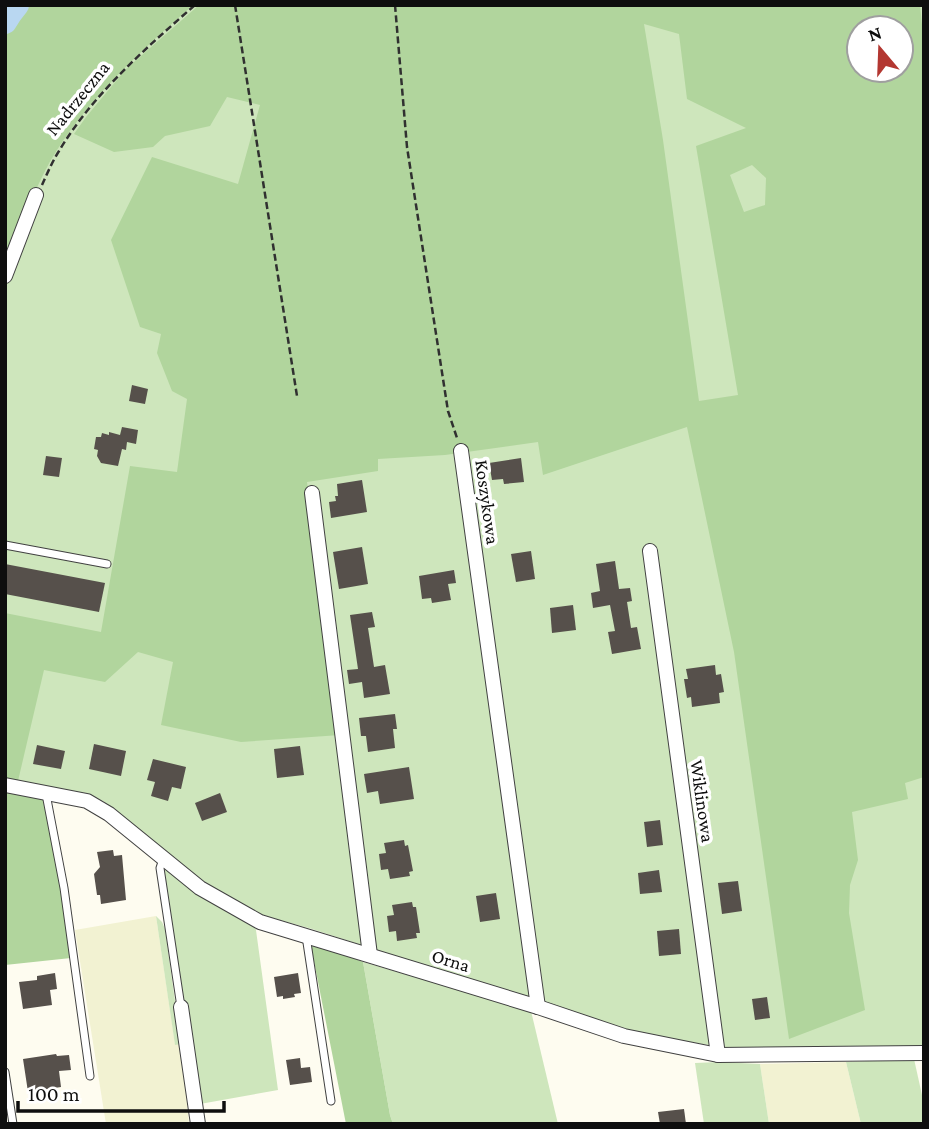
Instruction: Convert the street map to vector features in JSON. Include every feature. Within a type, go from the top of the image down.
[{"type":"street","points":[[5,276],[36,195]]},
{"type":"street","name":"Koszykowa","points":[[461,451],[538,1007]]},
{"type":"street","points":[[312,493],[370,956]]},
{"type":"street","name":"Wiklinowa","points":[[650,551],[718,1055]]},
{"type":"street","name":"Orna","points":[[5,785],[87,801],[109,814],[200,888],[260,922],[625,1036],[718,1055],[924,1053]]},
{"type":"street","points":[[181,1007],[198,1124]]},
{"type":"lane","points":[[5,545],[107,564]]},
{"type":"lane","points":[[46,793],[64,888],[90,1076]]},
{"type":"lane","points":[[164,859],[160,868],[181,1007]]},
{"type":"lane","points":[[306,936],[331,1101]]},
{"type":"lane","points":[[5,1073],[13,1124]]},
{"type":"path","name":"Nadrzeczna","points":[[36,195],[59,151],[83,116],[125,69],[195,5]]},
{"type":"path","points":[[235,5],[297,396]]},
{"type":"path","name":"Koszykowa","points":[[395,5],[407,147],[447,411],[461,451]]},
{"type":"green space","points":[[5,5],[924,5],[924,1048],[739,1050],[630,1032],[255,913],[204,885],[103,801],[85,793],[5,779]]},
{"type":"green space","points":[[5,5],[193,5],[120,73],[71,129],[41,178],[5,268]]},
{"type":"green space","points":[[199,5],[920,5],[924,44],[924,777],[905,783],[908,799],[852,812],[858,860],[850,885],[849,913],[865,1010],[789,1039],[734,652],[687,427],[543,475],[538,442],[445,455],[378,459],[378,471],[307,482],[340,735],[241,742],[161,725],[173,662],[138,652],[105,682],[44,670],[18,781],[5,779],[5,613],[101,632],[130,466],[177,472],[187,399],[172,391],[157,353],[161,334],[140,327],[111,240],[152,157],[238,184],[260,105],[227,97],[210,126],[165,136],[153,147],[114,152],[74,134],[126,69]],"holes":[[[644,24],[679,34],[687,99],[746,128],[696,146],[738,395],[699,401]],[[752,165],[766,178],[765,205],[744,212],[730,175]]]},
{"type":"green space","points":[[5,791],[44,800],[71,958],[5,965]]},
{"type":"green space","points":[[166,867],[219,906],[255,923],[278,1090],[200,1104],[164,871]]},
{"type":"green space","points":[[156,916],[175,1044],[181,1044],[189,1124],[106,1124],[75,930]]},
{"type":"green space","points":[[156,916],[165,929],[181,1044],[175,1045]]},
{"type":"green space","points":[[310,941],[363,962],[393,1124],[346,1124]]},
{"type":"green space","points":[[363,962],[531,1011],[558,1124],[393,1124]]},
{"type":"green space","points":[[914,1059],[924,1104],[924,1124],[861,1124],[846,1062]]},
{"type":"green space","points":[[846,1062],[861,1124],[769,1124],[760,1064]]},
{"type":"green space","points":[[695,1063],[760,1064],[769,1124],[704,1124]]},
{"type":"building","points":[[132,385],[148,389],[145,404],[129,401]]},
{"type":"building","points":[[122,427],[138,430],[136,444],[127,442],[126,450],[122,449],[118,466],[101,463],[97,456],[98,450],[94,449],[96,437],[101,437],[102,433],[109,435],[109,432],[120,435]]},
{"type":"building","points":[[46,456],[62,458],[59,477],[43,475]]},
{"type":"building","points":[[521,458],[524,482],[504,484],[503,479],[492,480],[489,463]]},
{"type":"building","points":[[362,480],[367,512],[331,518],[329,502],[336,501],[337,484]]},
{"type":"building","points":[[362,547],[368,584],[339,589],[333,552]]},
{"type":"building","points":[[531,551],[535,579],[516,582],[511,554]]},
{"type":"building","points":[[615,561],[619,589],[630,588],[632,601],[627,602],[631,628],[637,627],[641,649],[612,654],[608,632],[615,631],[610,605],[593,608],[591,593],[600,591],[596,564]]},
{"type":"building","points":[[5,564],[105,583],[99,612],[5,594]]},
{"type":"building","points":[[454,570],[456,583],[448,584],[451,600],[432,603],[431,598],[422,599],[419,576]]},
{"type":"building","points":[[573,605],[576,630],[552,633],[550,608]]},
{"type":"building","points":[[372,612],[375,627],[368,628],[374,667],[385,665],[390,694],[364,698],[362,682],[349,684],[347,670],[358,669],[350,615]]},
{"type":"building","points":[[715,665],[716,675],[721,674],[724,692],[719,693],[720,703],[692,707],[691,697],[687,698],[684,679],[688,679],[686,669]]},
{"type":"building","points":[[395,714],[395,748],[368,752],[366,736],[361,736],[359,718]]},
{"type":"building","points":[[94,744],[126,751],[121,776],[89,769]]},
{"type":"building","points":[[37,745],[65,751],[61,769],[33,764]]},
{"type":"building","points":[[300,746],[304,775],[277,778],[274,749]]},
{"type":"building","points":[[153,759],[186,767],[181,789],[172,787],[168,801],[151,796],[155,782],[147,780]]},
{"type":"building","points":[[409,767],[414,799],[380,804],[378,791],[367,793],[364,774]]},
{"type":"building","points":[[220,793],[227,812],[202,821],[195,803]]},
{"type":"building","points":[[660,820],[663,845],[647,847],[644,822]]},
{"type":"building","points":[[404,840],[405,846],[408,845],[413,871],[409,872],[410,876],[390,879],[388,869],[381,870],[379,854],[386,853],[384,843]]},
{"type":"building","points":[[113,850],[114,856],[122,855],[126,900],[101,904],[94,874],[100,867],[97,852]]},
{"type":"building","points":[[659,870],[662,892],[640,894],[638,873]]},
{"type":"building","points":[[738,881],[742,911],[722,914],[718,883]]},
{"type":"building","points":[[496,893],[500,919],[480,922],[476,896]]},
{"type":"building","points":[[412,902],[413,907],[416,907],[420,933],[416,933],[417,938],[397,941],[396,931],[389,932],[387,916],[394,915],[392,905]]},
{"type":"building","points":[[679,929],[681,954],[659,956],[657,931]]},
{"type":"building","points":[[55,973],[57,989],[50,990],[52,1005],[23,1009],[19,982],[37,980],[37,976]]},
{"type":"building","points":[[298,973],[301,993],[283,999],[283,996],[277,997],[274,977]]},
{"type":"building","points":[[767,997],[770,1018],[755,1020],[752,999]]},
{"type":"building","points":[[56,1054],[69,1055],[71,1070],[59,1071],[61,1087],[28,1092],[23,1059]]},
{"type":"building","points":[[300,1058],[301,1068],[310,1067],[312,1082],[290,1085],[286,1060]]},
{"type":"building","points":[[684,1109],[686,1124],[660,1124],[658,1112]]},
{"type":"waterway","points":[[5,22],[17,5]]}]
